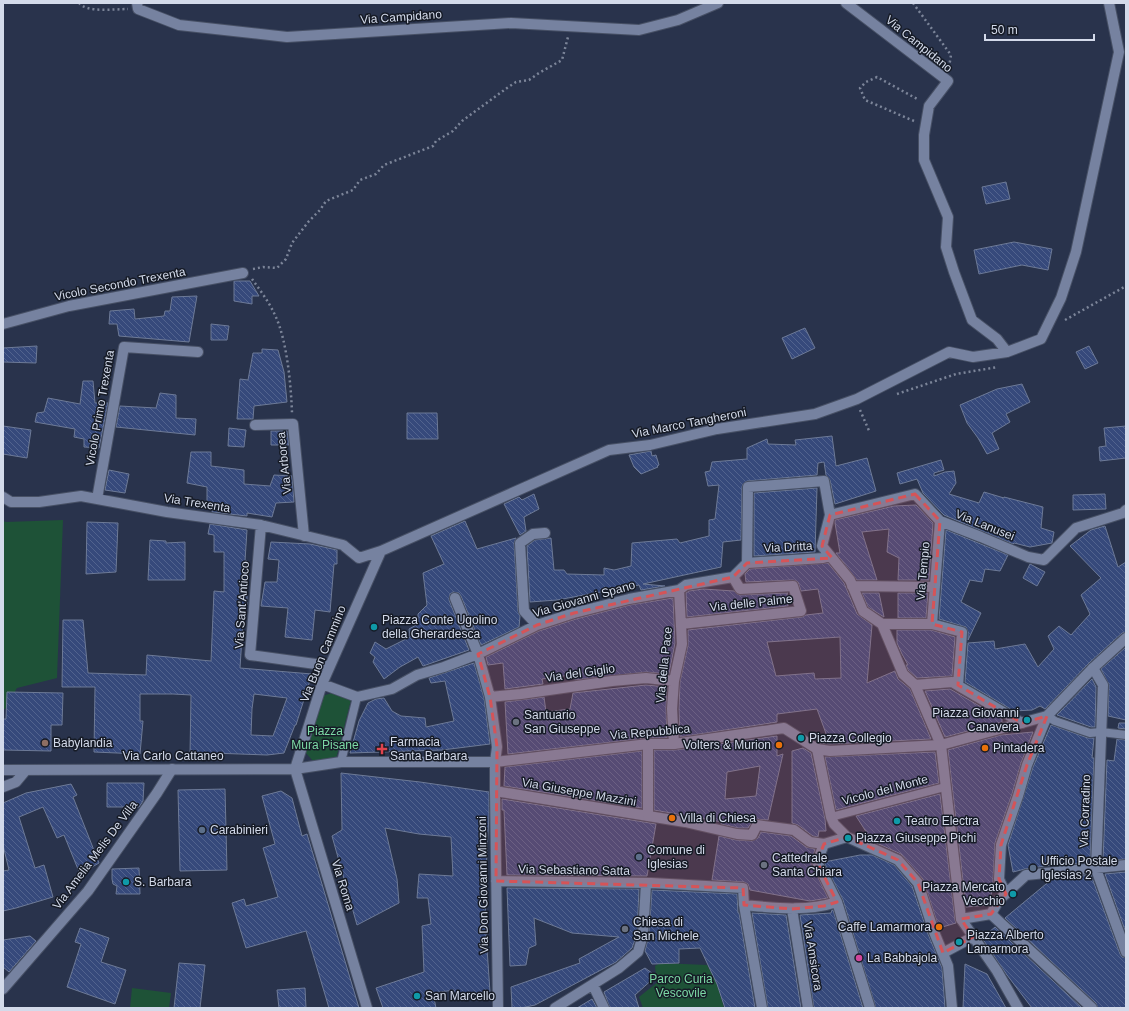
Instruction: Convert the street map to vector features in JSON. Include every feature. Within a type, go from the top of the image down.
[{"type":"street","name":"Via Campidano","points":[[138,6],[180,25],[287,37],[512,23],[640,30],[678,20],[718,3]]},
{"type":"street","name":"Via Campidano","points":[[846,3],[948,81],[929,106],[924,134],[924,160],[948,217],[946,247],[972,320],[997,339],[1007,352]]},
{"type":"street","name":"Via Marco Tangheroni","points":[[381,552],[609,450],[650,445],[717,429],[815,414],[855,399],[949,352],[973,357],[1007,352],[1041,339],[1061,298],[1076,252],[1119,52],[1109,3]]},
{"type":"street","name":"Vicolo Secondo Trexenta","points":[[3,324],[69,306],[243,273]]},
{"type":"street","name":"Vicolo Primo Trexenta","points":[[97,499],[124,346],[198,352]]},
{"type":"street","name":"Via Arborea","points":[[256,425],[293,424],[304,536]]},
{"type":"street","points":[[733,577],[747,563],[748,487],[824,481],[830,515],[822,546],[850,580],[863,611],[882,624],[903,674],[915,685],[940,745],[961,919],[998,971],[1018,1008]]},
{"type":"street","name":"Via Lanusei","points":[[830,515],[915,494],[940,521],[1028,558],[1044,560],[1076,528],[1123,513],[1126,510]]},
{"type":"street","name":"Via Trexenta","points":[[3,497],[11,502],[39,502],[81,496],[167,512],[261,525],[343,545],[359,558],[381,552]]},
{"type":"street","name":"Via Tempio","points":[[932,624],[940,521]]},
{"type":"street","name":"Via Sant'Antioco","points":[[261,525],[250,655],[330,666]]},
{"type":"street","points":[[537,625],[524,611],[520,543],[533,534],[545,533]]},
{"type":"street","name":"Via Buon Cammino","points":[[295,769],[322,684],[381,552]]},
{"type":"street","name":"Via Dritta","points":[[747,563],[823,558],[830,556]]},
{"type":"street","name":"Via Giovanni Spano","points":[[357,697],[392,689],[417,675],[444,667],[478,654],[537,625],[574,613],[629,599],[679,590],[686,585],[733,577]]},
{"type":"street","name":"Via delle Palme","points":[[682,624],[801,611],[793,586],[740,589],[733,577]]},
{"type":"street","points":[[852,586],[934,588]]},
{"type":"street","name":"Via della Pace","points":[[674,744],[672,709],[674,682],[681,650],[682,624],[679,590]]},
{"type":"street","name":"Via Don Giovanni Minzoni","points":[[456,598],[478,654],[490,697],[497,747],[495,762],[495,791],[498,1008]]},
{"type":"street","points":[[882,624],[932,624],[962,632],[958,685]]},
{"type":"street","points":[[1006,894],[999,879],[1001,845],[1018,796],[1026,765],[1047,716],[1126,638]]},
{"type":"street","name":"Via Corradino","points":[[1094,668],[1103,686],[1096,870],[1126,952]]},
{"type":"street","name":"Via del Giglio","points":[[490,697],[646,678],[674,682]]},
{"type":"street","points":[[915,685],[952,682],[1022,723]]},
{"type":"street","points":[[322,684],[357,697]]},
{"type":"street","points":[[952,1008],[948,966],[918,883],[898,860],[847,837],[832,820],[817,749],[830,751],[940,745],[1047,716]]},
{"type":"street","name":"Via Repubblica","points":[[341,762],[495,762],[648,744],[674,744],[784,728],[817,749]]},
{"type":"street","points":[[648,744],[648,816]]},
{"type":"street","name":"Via Carlo Cattaneo","points":[[3,770],[295,769],[341,762]]},
{"type":"street","name":"Via Amelia Melis De Villa","points":[[3,989],[88,891],[157,794],[172,769]]},
{"type":"street","name":"Via Roma","points":[[295,769],[368,1008]]},
{"type":"street","points":[[3,787],[16,782],[26,770]]},
{"type":"street","name":"Via Giuseppe Mazzini","points":[[495,791],[685,822],[737,834],[752,835],[757,825],[794,830],[810,842],[824,844]]},
{"type":"street","points":[[847,837],[824,844],[817,862],[837,902],[870,1008]]},
{"type":"street","points":[[991,914],[999,900],[1026,875],[1096,870],[1126,866]]},
{"type":"street","name":"Via Sebastiano Satta","points":[[496,882],[648,884],[743,888],[744,905]]},
{"type":"street","points":[[555,1008],[594,985],[619,968],[638,952],[643,935],[648,884]]},
{"type":"street","points":[[762,1008],[744,905],[792,909],[824,906],[837,902]]},
{"type":"street","name":"Via Amsicora","points":[[792,909],[808,1008]]},
{"type":"street","points":[[961,919],[991,914]]},
{"type":"street","points":[[991,914],[1092,1008]]},
{"type":"street","points":[[943,954],[974,937]]},
{"type":"street","points":[[594,985],[604,1008]]},
{"type":"lane","points":[[341,762],[357,697]]},
{"type":"lane","points":[[1047,716],[1054,721],[1090,733],[1102,732],[1126,735]]},
{"type":"lane","name":"Vicolo del Monte","points":[[832,820],[944,787]]},
{"type":"path","points":[[79,3],[88,9],[138,6]]},
{"type":"path","points":[[912,3],[950,55],[948,81]]},
{"type":"path","points":[[243,273],[263,267],[277,268],[286,259],[292,243],[309,221],[320,210],[326,200],[352,190],[360,180],[376,174],[384,165],[433,146],[436,141],[453,131],[462,121],[507,88],[516,82],[529,80],[562,60],[571,26]]},
{"type":"path","points":[[924,134],[915,122],[865,100],[860,88],[866,82],[877,77],[929,106]]},
{"type":"path","points":[[243,273],[250,277],[261,290],[276,316],[289,371],[293,424]]},
{"type":"path","points":[[1066,318],[1126,286]]},
{"type":"path","points":[[896,394],[956,374],[1001,366]]},
{"type":"path","points":[[855,399],[870,433]]},
{"type":"highlighted area","points":[[915,494],[940,521],[932,624],[962,632],[958,685],[1022,723],[1047,716],[1027,765],[1001,845],[999,879],[1006,894],[991,914],[961,919],[973,937],[943,953],[918,883],[898,860],[847,837],[824,844],[817,862],[837,902],[824,906],[792,909],[744,905],[743,888],[496,881],[497,747],[490,697],[478,654],[537,625],[574,613],[733,577],[747,563],[832,558],[822,546],[830,515]]},
{"type":"green space","points":[[63,520],[57,678],[17,688],[5,709],[3,709],[3,521]]},
{"type":"green space","name":"Piazza Mura Pisane","points":[[332,693],[351,700],[336,759],[313,761],[305,752],[322,696]]},
{"type":"green space","name":"Parco Curia Vescovile","points":[[660,963],[707,965],[717,984],[724,1008],[643,1008],[639,997],[659,981],[656,976],[655,966]]},
{"type":"green space","points":[[132,988],[171,993],[169,1008],[130,1008]]},
{"type":"building","points":[[1006,182],[1010,199],[986,204],[982,187]]},
{"type":"building","points":[[1014,242],[1052,249],[1048,270],[1022,265],[979,274],[974,250]]},
{"type":"building","points":[[234,281],[250,281],[259,296],[252,296],[252,304],[234,301]]},
{"type":"building","points":[[197,296],[189,342],[119,336],[117,324],[109,324],[110,311],[134,309],[135,319],[164,316],[165,311],[170,311],[172,297]]},
{"type":"building","points":[[211,324],[229,326],[227,340],[211,340]]},
{"type":"building","points":[[805,328],[815,348],[792,359],[782,338]]},
{"type":"building","points":[[37,346],[36,363],[3,362],[3,348]]},
{"type":"building","points":[[1089,346],[1098,363],[1085,369],[1076,352]]},
{"type":"building","points":[[262,349],[278,350],[284,372],[287,402],[254,406],[253,419],[237,419],[240,379],[248,380],[253,353],[262,353]]},
{"type":"building","points":[[83,381],[93,381],[95,403],[108,403],[99,448],[84,447],[84,439],[74,437],[75,429],[35,422],[37,413],[44,412],[48,398],[80,404]]},
{"type":"building","points":[[1022,384],[1030,402],[1006,414],[1010,422],[992,433],[999,449],[987,454],[967,423],[960,405],[997,389]]},
{"type":"building","points":[[160,393],[176,395],[176,418],[196,419],[195,435],[116,427],[120,406],[156,408]]},
{"type":"building","points":[[407,413],[437,413],[438,439],[407,439]]},
{"type":"building","points":[[3,426],[31,430],[27,458],[3,454]]},
{"type":"building","points":[[1126,426],[1126,458],[1100,461],[1099,447],[1106,446],[1104,428]]},
{"type":"building","points":[[229,428],[246,430],[244,447],[228,446]]},
{"type":"building","points":[[271,431],[287,431],[289,445],[271,445]]},
{"type":"building","points":[[832,436],[836,466],[867,458],[876,491],[835,504],[830,480],[826,475],[824,462],[818,463],[817,475],[747,481],[742,487],[741,540],[723,542],[721,567],[643,584],[665,586],[641,590],[639,585],[557,600],[530,602],[527,546],[535,540],[551,538],[554,570],[564,570],[567,574],[604,575],[604,568],[614,570],[631,566],[632,543],[677,539],[680,543],[709,536],[709,520],[715,519],[719,485],[708,486],[705,472],[710,471],[712,462],[747,459],[747,448],[767,439],[768,444],[796,445],[795,440]]},
{"type":"building","points":[[651,451],[652,456],[656,455],[659,465],[657,466],[658,467],[641,474],[634,467],[629,455]]},
{"type":"building","points":[[191,452],[211,452],[211,466],[244,470],[244,484],[270,486],[274,475],[292,476],[294,502],[276,503],[272,517],[247,513],[247,516],[212,512],[214,505],[207,505],[207,487],[187,483]]},
{"type":"building","points":[[941,460],[944,470],[934,473],[934,476],[945,472],[954,471],[956,483],[949,494],[979,503],[984,492],[1043,507],[1041,528],[1054,532],[1052,543],[1030,547],[1013,544],[944,515],[923,493],[917,479],[900,484],[897,473]]},
{"type":"building","points":[[109,470],[129,474],[125,493],[105,490]]},
{"type":"building","points":[[817,488],[815,552],[754,556],[754,493]]},
{"type":"building","points":[[534,494],[539,509],[524,517],[526,531],[520,535],[504,504],[519,497],[522,500]]},
{"type":"building","points":[[1105,494],[1106,509],[1073,510],[1073,495]]},
{"type":"building","points":[[916,505],[933,523],[929,580],[898,580],[899,558],[887,552],[889,529],[862,532],[877,580],[857,580],[836,553],[840,553],[835,520],[894,506]]},
{"type":"building","points":[[465,521],[477,549],[516,538],[514,543],[518,611],[520,616],[519,627],[481,645],[461,596],[459,593],[453,592],[450,594],[449,600],[469,650],[423,666],[418,657],[400,667],[384,679],[373,662],[375,657],[370,653],[375,642],[386,649],[410,637],[409,629],[418,624],[418,614],[427,605],[423,573],[444,564],[431,536]]},
{"type":"building","points":[[87,522],[118,523],[116,572],[86,574]]},
{"type":"building","points":[[210,524],[247,530],[245,561],[247,561],[247,605],[244,605],[240,668],[312,674],[296,725],[284,753],[267,755],[212,753],[212,755],[190,755],[191,695],[173,694],[140,694],[140,721],[143,721],[140,754],[94,752],[95,687],[62,687],[63,620],[83,620],[88,673],[146,675],[147,655],[211,661],[214,591],[224,592],[224,552],[214,552],[214,535],[208,534]],"holes":[[[254,694],[287,698],[273,736],[251,735]]]},
{"type":"building","points":[[1105,526],[1118,567],[1126,562],[1126,632],[1122,633],[1089,663],[1045,709],[1040,706],[1032,710],[1014,711],[965,682],[968,643],[994,641],[995,649],[1025,644],[1038,667],[1054,649],[1048,636],[1059,626],[1071,635],[1090,614],[1081,595],[1101,578],[1070,546],[1091,530]]},
{"type":"building","points":[[946,530],[1008,555],[1000,571],[985,569],[982,582],[970,580],[961,602],[981,613],[968,640],[968,632],[966,627],[939,619]]},
{"type":"building","points":[[150,540],[166,541],[166,543],[185,542],[185,580],[148,580]]},
{"type":"building","points":[[271,542],[310,544],[337,550],[337,564],[334,564],[330,612],[315,610],[312,640],[285,637],[288,608],[261,606],[265,582],[277,582],[279,560],[268,559]]},
{"type":"building","points":[[828,563],[844,583],[857,614],[872,625],[867,683],[895,671],[898,679],[910,689],[931,739],[830,744],[819,743],[818,742],[828,739],[817,709],[777,714],[777,722],[680,737],[680,682],[688,645],[688,630],[802,617],[806,615],[823,613],[818,589],[801,591],[798,582],[793,580],[746,582],[745,574],[750,569]],"holes":[[[840,637],[841,678],[815,679],[814,673],[776,676],[767,642]]]},
{"type":"building","points":[[1030,564],[1045,572],[1037,586],[1023,578]]},
{"type":"building","points":[[703,589],[734,591],[740,595],[787,593],[788,606],[687,617],[686,593],[689,591]]},
{"type":"building","points":[[862,593],[879,593],[884,617],[868,607]]},
{"type":"building","points":[[898,593],[928,593],[926,618],[898,618]]},
{"type":"building","points":[[673,598],[675,643],[669,674],[646,672],[575,680],[577,674],[542,679],[543,684],[505,689],[503,663],[488,665],[486,657],[539,631],[576,619],[630,605]]},
{"type":"building","points":[[897,630],[931,630],[955,637],[952,676],[917,678],[908,670],[906,665],[908,665],[897,643]]},
{"type":"building","points":[[1126,647],[1126,720],[1108,716],[1109,685],[1101,669]]},
{"type":"building","points":[[474,663],[484,698],[490,744],[442,750],[350,753],[359,721],[368,703],[376,699],[384,698],[392,711],[401,716],[425,718],[426,727],[454,721],[445,681],[431,683],[429,678]]},
{"type":"building","points":[[1092,679],[1096,687],[1095,727],[1091,727],[1057,715]]},
{"type":"building","points":[[646,685],[667,687],[667,738],[647,738],[508,754],[505,702],[544,697],[546,712],[570,709],[573,693]]},
{"type":"building","points":[[950,689],[1002,719],[1002,722],[945,737],[925,691]]},
{"type":"building","points":[[7,692],[63,693],[62,725],[51,725],[51,751],[3,750],[3,719],[6,719]]},
{"type":"building","points":[[1119,723],[1126,723],[1126,729],[1118,728]]},
{"type":"building","points":[[1051,725],[1088,738],[1094,738],[1092,758],[1094,758],[1090,862],[1069,864],[1072,862],[1013,872],[1008,845],[1033,767]]},
{"type":"building","points":[[1033,732],[1021,763],[995,843],[993,883],[989,905],[966,907],[948,750],[1001,735]]},
{"type":"building","points":[[777,736],[777,756],[783,754],[768,820],[754,819],[748,828],[738,828],[721,824],[722,822],[654,810],[654,750],[675,750]],"holes":[[[760,766],[756,796],[725,799],[727,772]]]},
{"type":"building","points":[[1117,739],[1126,740],[1126,859],[1103,861],[1107,760],[1114,761]]},
{"type":"building","points":[[803,748],[811,753],[825,819],[826,831],[819,831],[818,837],[813,836],[798,825],[792,823],[792,751]]},
{"type":"building","points":[[642,751],[642,808],[504,786],[505,767]]},
{"type":"building","points":[[935,752],[939,783],[836,810],[825,757]]},
{"type":"building","points":[[341,773],[489,792],[485,891],[490,992],[460,1000],[454,990],[433,993],[436,1008],[383,1008],[376,988],[424,972],[422,926],[431,924],[428,898],[417,898],[419,874],[453,876],[451,837],[419,834],[385,828],[397,879],[399,903],[357,925],[332,836],[342,830]]},
{"type":"building","points":[[107,783],[144,783],[143,801],[139,807],[107,807]]},
{"type":"building","points":[[71,784],[77,795],[73,797],[99,863],[80,874],[64,835],[57,838],[43,807],[19,817],[35,868],[44,865],[53,897],[3,911],[3,871],[9,870],[3,845],[3,803],[26,793]]},
{"type":"building","name":"Carabinieri","points":[[225,789],[227,870],[180,871],[178,790]]},
{"type":"building","points":[[281,791],[292,798],[302,836],[307,834],[359,1008],[329,1008],[306,931],[246,948],[232,903],[244,899],[246,906],[278,897],[263,848],[275,844],[262,796]]},
{"type":"building","points":[[940,794],[956,923],[939,928],[923,879],[901,854],[872,841],[856,816]]},
{"type":"building","points":[[502,799],[656,824],[647,876],[507,875],[504,810],[502,810]]},
{"type":"building","name":"Cattedrale Santa Chiara","points":[[761,832],[791,836],[806,847],[815,849],[811,863],[828,898],[810,901],[750,890],[748,884],[744,882],[712,880],[719,836],[736,840],[752,841],[758,838]]},
{"type":"building","points":[[860,855],[872,855],[894,865],[912,886],[928,934],[942,968],[945,1008],[876,1008],[843,900],[824,862]]},
{"type":"building","name":"S. Barbara","points":[[139,868],[140,894],[116,894],[117,886],[113,884],[112,869]]},
{"type":"building","points":[[1126,872],[1126,933],[1105,874]]},
{"type":"building","points":[[1091,875],[1120,954],[1122,957],[1126,958],[1126,1008],[1098,1008],[1096,1003],[1005,918],[1052,879]]},
{"type":"building","points":[[507,888],[639,889],[637,934],[632,948],[616,962],[535,1005],[512,1008],[511,987],[580,963],[579,959],[619,937],[572,933],[534,918],[536,945],[529,948],[526,965],[510,966]]},
{"type":"building","points":[[652,890],[737,894],[738,913],[755,1008],[725,1008],[717,984],[700,948],[679,949],[679,963],[652,964],[645,951],[649,935]]},
{"type":"building","points":[[832,910],[863,1008],[814,1008],[800,915],[831,913]]},
{"type":"building","points":[[752,913],[786,915],[801,1008],[768,1008]]},
{"type":"building","points":[[995,927],[1082,1008],[1032,1008],[982,938]]},
{"type":"building","points":[[80,928],[109,938],[101,962],[126,970],[115,1004],[67,987],[81,944],[75,942]]},
{"type":"building","points":[[30,936],[36,941],[9,972],[3,967],[3,940]]},
{"type":"building","points":[[179,963],[205,965],[200,1008],[174,1008]]},
{"type":"building","points":[[965,964],[987,974],[1006,1008],[963,1008]]},
{"type":"building","points":[[645,968],[656,976],[635,995],[639,1008],[610,1008],[604,992]]},
{"type":"building","points":[[305,988],[306,1008],[279,1008],[277,990]]},
{"type":"building","points":[[592,999],[597,1008],[577,1008]]},
{"type":"place","name":"Piazza Conte Ugolino della Gherardesca","points":[[374,627]]},
{"type":"place","name":"Piazza Giovanni Canavera","points":[[1027,720]]},
{"type":"place","name":"Santuario San Giuseppe","points":[[516,722]]},
{"type":"place","name":"Piazza Collegio","points":[[801,738]]},
{"type":"place","name":"Babylandia","points":[[45,743]]},
{"type":"place","name":"Volters & Murion","points":[[779,745]]},
{"type":"place","name":"Pintadera","points":[[985,748]]},
{"type":"place","name":"Farmacia Santa Barbara","points":[[382,749]]},
{"type":"place","name":"Villa di Chiesa","points":[[672,818]]},
{"type":"place","name":"Teatro Electra","points":[[897,821]]},
{"type":"place","name":"Carabinieri","points":[[202,830]]},
{"type":"place","name":"Piazza Giuseppe Pichi","points":[[848,838]]},
{"type":"place","name":"Comune di Iglesias","points":[[639,857]]},
{"type":"place","name":"Cattedrale Santa Chiara","points":[[764,865]]},
{"type":"place","name":"Ufficio Postale Iglesias 2","points":[[1033,868]]},
{"type":"place","name":"S. Barbara","points":[[126,882]]},
{"type":"place","name":"Piazza Mercato Vecchio","points":[[1013,894]]},
{"type":"place","name":"Caffe Lamarmora","points":[[939,927]]},
{"type":"place","name":"Chiesa di San Michele","points":[[625,929]]},
{"type":"place","name":"Piazza Alberto Lamarmora","points":[[959,942]]},
{"type":"place","name":"La Babbajola","points":[[859,958]]},
{"type":"place","name":"San Marcello","points":[[417,996]]}]
